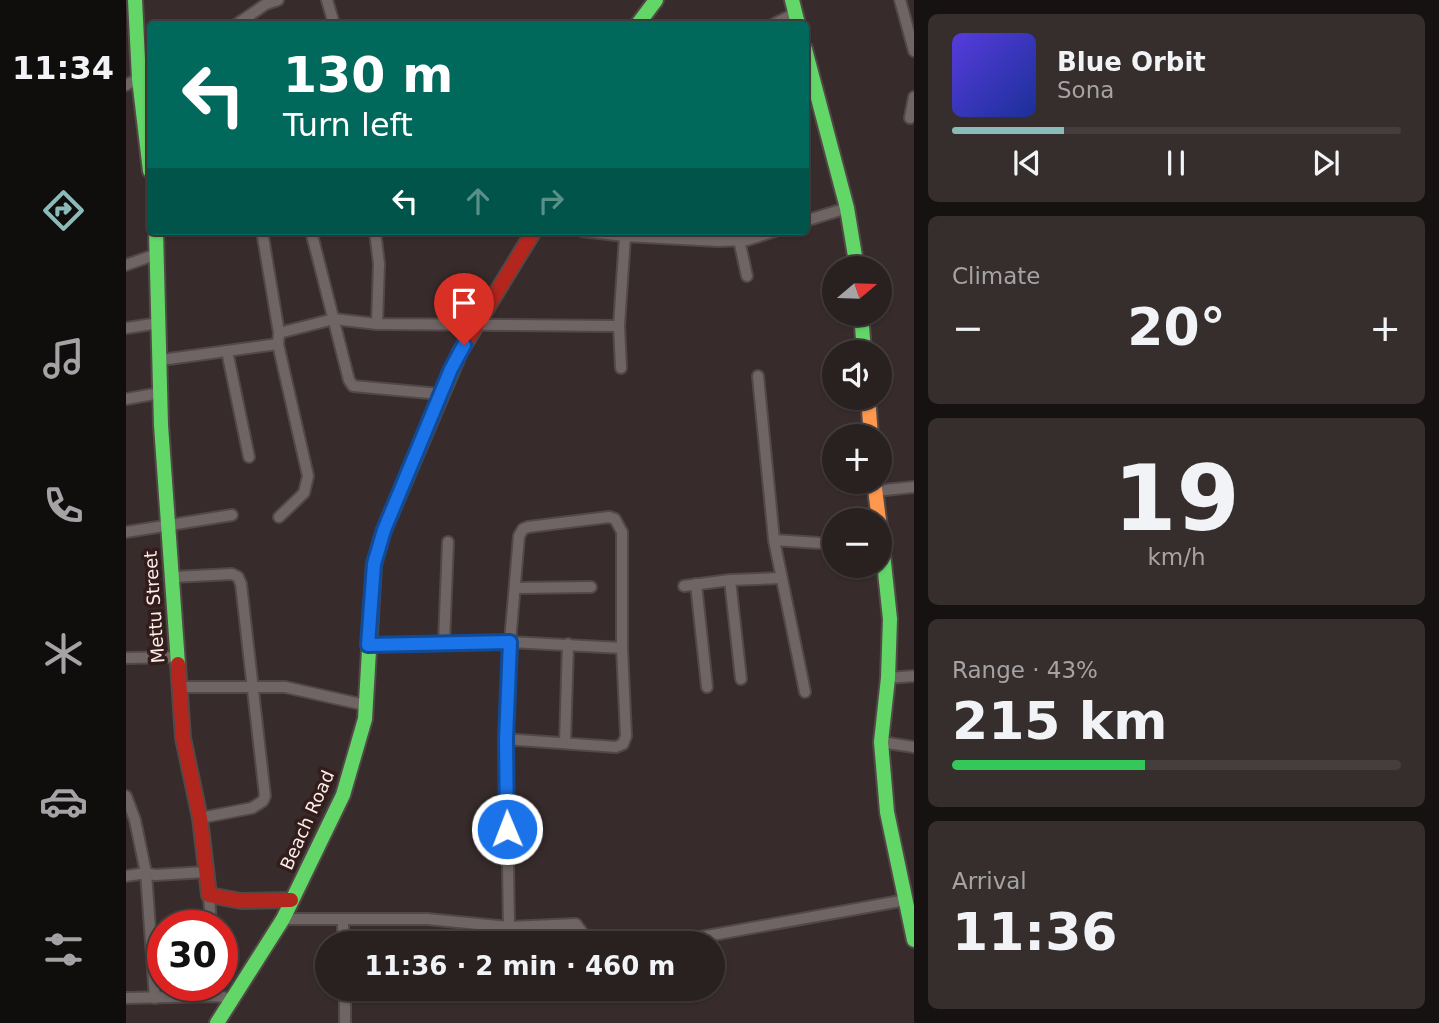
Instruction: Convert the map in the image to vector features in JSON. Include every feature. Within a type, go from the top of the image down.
[{"type":"street","points":[[135,0],[138,79],[147,148]]},
{"type":"street","points":[[241,21],[266,4],[278,0]]},
{"type":"street","points":[[327,0],[333,21]]},
{"type":"street","points":[[640,21],[656,0]]},
{"type":"street","points":[[900,0],[914,51]]},
{"type":"street","points":[[809,64],[847,208],[855,256]]},
{"type":"street","points":[[910,118],[914,97]]},
{"type":"street","points":[[809,220],[847,208]]},
{"type":"street","name":"Mettu Street","points":[[156,235],[167,527],[173,577],[183,738],[200,818],[209,895]]},
{"type":"street","points":[[263,235],[279,338],[308,476],[304,493],[279,517]]},
{"type":"street","points":[[312,235],[349,380],[353,386],[440,394]]},
{"type":"street","points":[[375,235],[379,264],[377,324]]},
{"type":"street","name":"Beach Road","points":[[238,974],[283,919],[343,795],[360,737],[365,705],[374,564],[384,530],[440,394],[474,326],[531,235]]},
{"type":"street","points":[[616,235],[717,236],[739,240],[759,235]]},
{"type":"street","points":[[621,368],[618,326],[625,236]]},
{"type":"street","points":[[739,240],[747,276]]},
{"type":"street","points":[[126,265],[157,254]]},
{"type":"street","points":[[160,360],[227,351],[279,338],[334,319],[377,324],[618,326]]},
{"type":"street","points":[[126,328],[159,323]]},
{"type":"street","points":[[227,351],[249,457]]},
{"type":"street","points":[[758,376],[774,540],[806,692]]},
{"type":"street","points":[[126,399],[160,393]]},
{"type":"street","points":[[892,486],[914,487]]},
{"type":"street","points":[[126,533],[232,515]]},
{"type":"street","points":[[506,739],[616,747],[623,744],[626,736],[622,648],[622,533],[615,519],[609,517],[523,529],[519,536],[510,642],[506,739],[509,927]]},
{"type":"street","points":[[774,540],[822,543]]},
{"type":"street","points":[[444,642],[449,542]]},
{"type":"street","points":[[173,577],[232,574],[238,577],[241,584],[265,796],[263,801],[252,808],[200,818]]},
{"type":"street","points":[[684,586],[730,580],[780,578]]},
{"type":"street","points":[[886,578],[890,619],[888,678],[881,742],[887,813],[914,940]]},
{"type":"street","points":[[730,580],[741,679]]},
{"type":"street","points":[[696,584],[707,687]]},
{"type":"street","points":[[515,588],[591,587]]},
{"type":"street","points":[[368,645],[510,642],[622,648]]},
{"type":"street","points":[[565,743],[568,644]]},
{"type":"street","points":[[126,658],[177,657]]},
{"type":"street","points":[[888,678],[914,676]]},
{"type":"street","points":[[179,687],[285,687],[365,705]]},
{"type":"street","points":[[881,742],[914,747]]},
{"type":"street","points":[[126,796],[130,820],[146,873],[149,910]]},
{"type":"street","points":[[126,876],[206,872]]},
{"type":"street","points":[[210,910],[209,895],[241,901],[291,900]]},
{"type":"street","points":[[725,933],[906,900]]},
{"type":"street","points":[[283,919],[427,919],[509,927],[576,924],[581,931]]},
{"type":"street","points":[[343,920],[343,931]]},
{"type":"street","points":[[126,998],[147,998]]},
{"type":"street","name":"Beach Road","points":[[217,1023],[221,1001]]},
{"type":"street","points":[[345,1001],[345,1023]]},
{"type":"traffic: fast","points":[[135,0],[139,79],[147,146]]},
{"type":"traffic: fast","points":[[640,21],[656,0]]},
{"type":"traffic: fast","points":[[792,0],[797,21]]},
{"type":"traffic: fast","points":[[809,64],[847,208],[855,256]]},
{"type":"traffic: fast","points":[[156,235],[161,425],[178,664]]},
{"type":"traffic: fast","points":[[862,326],[863,340]]},
{"type":"traffic: fast","points":[[217,1023],[283,919],[343,795],[365,719],[374,564],[384,530],[460,352]]},
{"type":"traffic: fast","points":[[886,578],[890,619],[888,678],[881,742],[887,812],[914,940]]},
{"type":"traffic: slow","points":[[869,410],[870,424]]},
{"type":"traffic: slow","points":[[876,494],[877,508]]},
{"type":"traffic: jam","points":[[460,352],[532,235]]},
{"type":"traffic: jam","points":[[178,664],[183,738],[200,818],[209,895],[241,901],[291,900]]},
{"type":"route","points":[[464,345],[451,369],[384,530],[374,564],[368,645],[510,642],[506,739],[507,829]]}]
